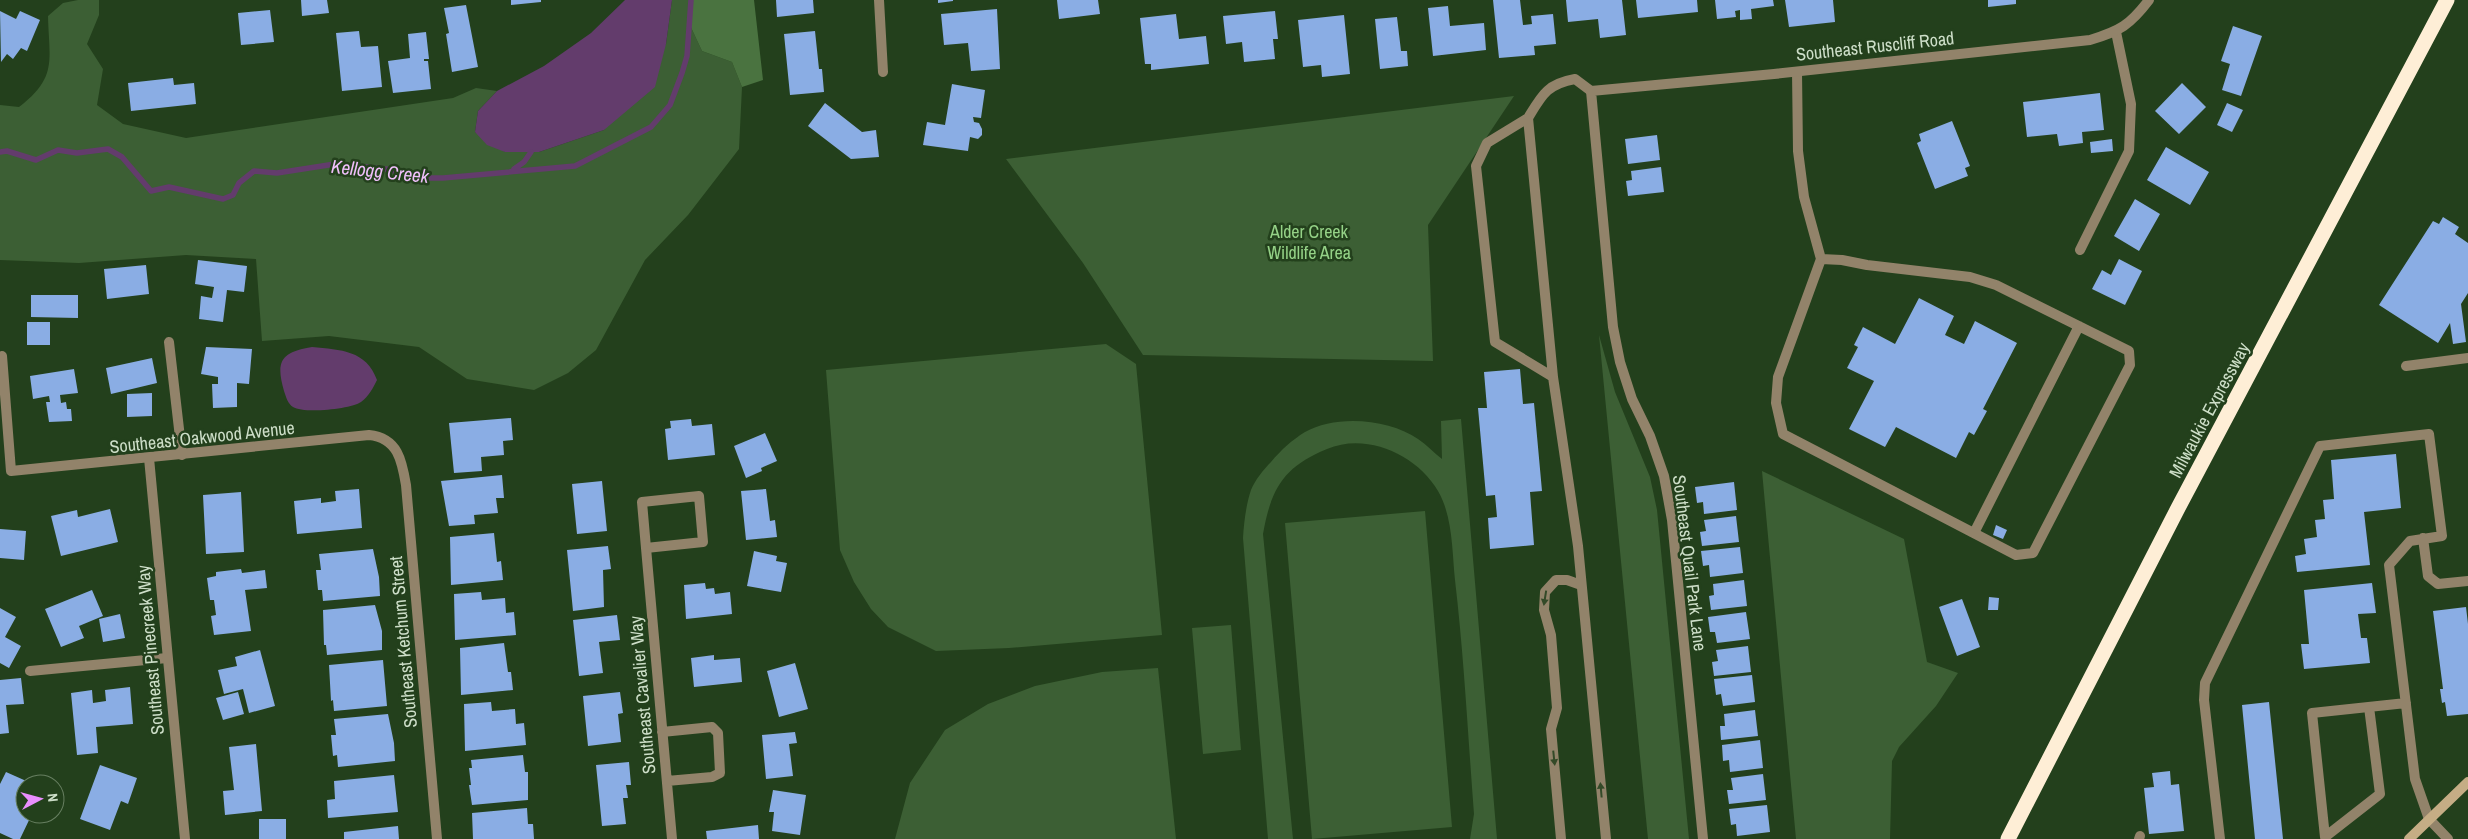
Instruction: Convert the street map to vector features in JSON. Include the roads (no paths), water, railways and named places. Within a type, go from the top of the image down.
[{"type":"highway","name":"Milwaukie Expressway","points":[[2008,839],[2177,510],[2447,0]]},
{"type":"street","points":[[878,0],[883,72]]},
{"type":"street","name":"Southeast Ruscliff Road","points":[[1591,90],[1797,72],[2090,40],[2116,32],[2137,15],[2149,0]]},
{"type":"street","points":[[2080,250],[2129,151],[2130,104],[2116,32]]},
{"type":"street","points":[[1797,72],[1799,160],[1804,197],[1821,259],[1778,378],[1776,403],[1783,434],[2016,555],[2033,553],[2130,365],[2129,351],[1996,285],[1970,277],[1867,265],[1842,260],[1821,259]]},
{"type":"street","points":[[1552,376],[1495,342],[1476,166],[1487,144],[1528,118],[1543,92],[1558,82],[1575,79],[1591,90]]},
{"type":"street","name":"Southeast Quail Park Lane","points":[[1591,90],[1614,328],[1620,362],[1632,399],[1650,436],[1661,468],[1672,520],[1703,839]]},
{"type":"street","points":[[1528,118],[1552,376],[1582,585],[1606,839]]},
{"type":"street","points":[[1974,533],[2078,326]]},
{"type":"street","points":[[169,342],[182,455]]},
{"type":"street","name":"Southeast Oakwood Avenue","points":[[2,356],[11,471],[369,435],[379,436],[393,445]]},
{"type":"street","points":[[2406,366],[2468,358]]},
{"type":"street","points":[[2220,839],[2204,700],[2205,683],[2320,446],[2429,434],[2442,536],[2423,538],[2410,542],[2389,565],[2415,779],[2429,819],[2448,839]]},
{"type":"street","name":"Southeast Ketchum Street","points":[[393,445],[402,463],[406,485],[436,839]]},
{"type":"street","name":"Southeast Pinecreek Way","points":[[149,458],[185,839]]},
{"type":"street","name":"Southeast Cavalier Way","points":[[646,548],[703,542],[698,496],[642,502],[646,548],[662,732],[672,839]]},
{"type":"street","points":[[2423,538],[2428,576],[2438,584],[2468,581]]},
{"type":"street","points":[[1561,839],[1551,729],[1557,708],[1551,635],[1544,610],[1545,592],[1556,580],[1568,580],[1582,585]]},
{"type":"street","points":[[30,671],[167,658]]},
{"type":"street","points":[[2369,707],[2380,794],[2325,837],[2312,713],[2406,703]]},
{"type":"street","points":[[662,732],[712,727],[718,733],[720,773],[712,777],[667,782]]},
{"type":"street","points":[[2409,839],[2468,782]]},
{"type":"waterway","name":"Kellogg Creek","points":[[0,152],[7,151],[36,160],[58,150],[77,153],[108,149],[122,157],[151,191],[169,187],[223,199],[233,195],[239,183],[254,171],[277,173],[335,164],[386,169],[425,178],[443,178],[575,166],[651,127],[670,105],[687,56],[691,0]]},
{"type":"waterway","points":[[514,169],[524,162],[531,152]]},
{"type":"park label","name":"Alder Creek Wildlife Area","points":[[1309,241]]}]
